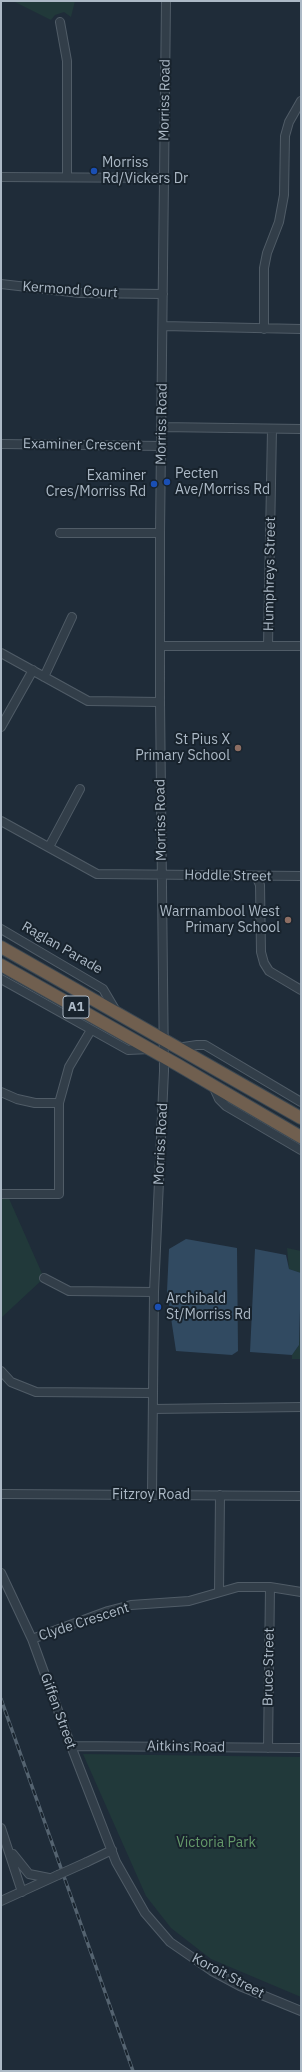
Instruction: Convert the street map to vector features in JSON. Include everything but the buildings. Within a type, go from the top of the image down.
[{"type":"highway","name":"A1","points":[[1,947],[118,1016],[164,1040],[301,1118]]},
{"type":"highway","name":"A1","points":[[1,965],[164,1057],[301,1137]]},
{"type":"street","name":"Morriss Road","points":[[152,1495],[154,1292],[164,1057],[160,702],[160,533],[166,1]]},
{"type":"street","points":[[60,22],[67,61],[66,177]]},
{"type":"street","points":[[264,329],[264,268],[267,253],[279,222],[284,195],[285,136],[289,122],[301,101]]},
{"type":"street","points":[[1,178],[164,178]]},
{"type":"street","name":"Kermond Court","points":[[1,284],[80,293],[163,294]]},
{"type":"street","points":[[163,326],[301,329]]},
{"type":"street","points":[[161,427],[301,429]]},
{"type":"street","name":"Humphreys Street","points":[[268,646],[272,429]]},
{"type":"street","name":"Examiner Crescent","points":[[1,444],[162,446]]},
{"type":"street","points":[[60,533],[160,533]]},
{"type":"street","points":[[44,677],[72,617]]},
{"type":"street","points":[[160,646],[301,646]]},
{"type":"street","points":[[1,652],[88,701],[160,702]]},
{"type":"street","points":[[1,727],[33,670]]},
{"type":"street","points":[[49,847],[80,789]]},
{"type":"street","name":"Hoddle Street","points":[[1,821],[97,874],[301,876]]},
{"type":"street","points":[[256,876],[260,884],[261,952],[264,963],[269,971],[301,990]]},
{"type":"street","name":"Raglan Parade","points":[[1,929],[103,990],[118,1016]]},
{"type":"street","points":[[1,979],[128,1050],[150,1049]]},
{"type":"street","points":[[1,1194],[59,1194],[59,1103],[70,1067],[91,1030]]},
{"type":"street","points":[[176,1048],[197,1044],[205,1045],[301,1102]]},
{"type":"street","points":[[213,1086],[219,1099],[226,1106],[301,1150]]},
{"type":"street","points":[[1,1092],[36,1103],[59,1103]]},
{"type":"street","points":[[44,1278],[69,1291],[154,1292]]},
{"type":"street","points":[[1,1371],[11,1382],[36,1392],[153,1393]]},
{"type":"street","points":[[153,1409],[301,1407]]},
{"type":"street","name":"Fitzroy Road","points":[[1,1494],[301,1496]]},
{"type":"street","points":[[219,1592],[220,1495]]},
{"type":"street","name":"Giffen Street","points":[[1,1573],[32,1639],[71,1746],[112,1850]]},
{"type":"street","name":"Clyde Crescent","points":[[32,1639],[108,1611],[146,1603],[188,1601],[238,1588],[270,1586],[301,1592]]},
{"type":"street","name":"Bruce Street","points":[[268,1748],[270,1586]]},
{"type":"street","name":"Aitkins Road","points":[[71,1746],[301,1748]]},
{"type":"street","points":[[1,1828],[22,1892]]},
{"type":"street","points":[[7,1845],[21,1866],[29,1874],[42,1878],[55,1876]]},
{"type":"street","points":[[1,1901],[112,1850]]},
{"type":"street","name":"Koroit Street","points":[[112,1850],[116,1862],[145,1914],[170,1942],[212,1971],[240,1986],[301,2011]]},
{"type":"green space","points":[[13,1],[75,1],[71,17],[64,12],[55,15],[51,20]]},
{"type":"green space","points":[[1,1194],[7,1194],[44,1278],[1,1318]]},
{"type":"green space","points":[[287,1248],[301,1251],[301,1273],[289,1269]]},
{"type":"green space","points":[[301,1314],[301,1359],[292,1359],[292,1355],[299,1345]]},
{"type":"green space","name":"Victoria Park","points":[[83,1754],[301,1757],[301,1997],[211,1959],[171,1928],[146,1896]]},
{"type":"water","points":[[186,1239],[237,1248],[238,1351],[232,1355],[176,1351],[167,1291],[169,1249]]},
{"type":"water","points":[[255,1249],[286,1255],[289,1269],[301,1273],[299,1345],[292,1355],[250,1352]]},
{"type":"railway","points":[[1,1699],[133,2071]]},
{"type":"place","name":"Morriss Rd/Vickers Dr","points":[[94,171]]},
{"type":"place","name":"Pecten Ave/Morriss Rd","points":[[167,482]]},
{"type":"place","name":"Examiner Cres/Morriss Rd","points":[[154,484]]},
{"type":"place","name":"St Pius X Primary School","points":[[238,748]]},
{"type":"place","name":"Warrnambool West Primary School","points":[[288,920]]},
{"type":"place","name":"Archibald St/Morriss Rd","points":[[158,1307]]}]
